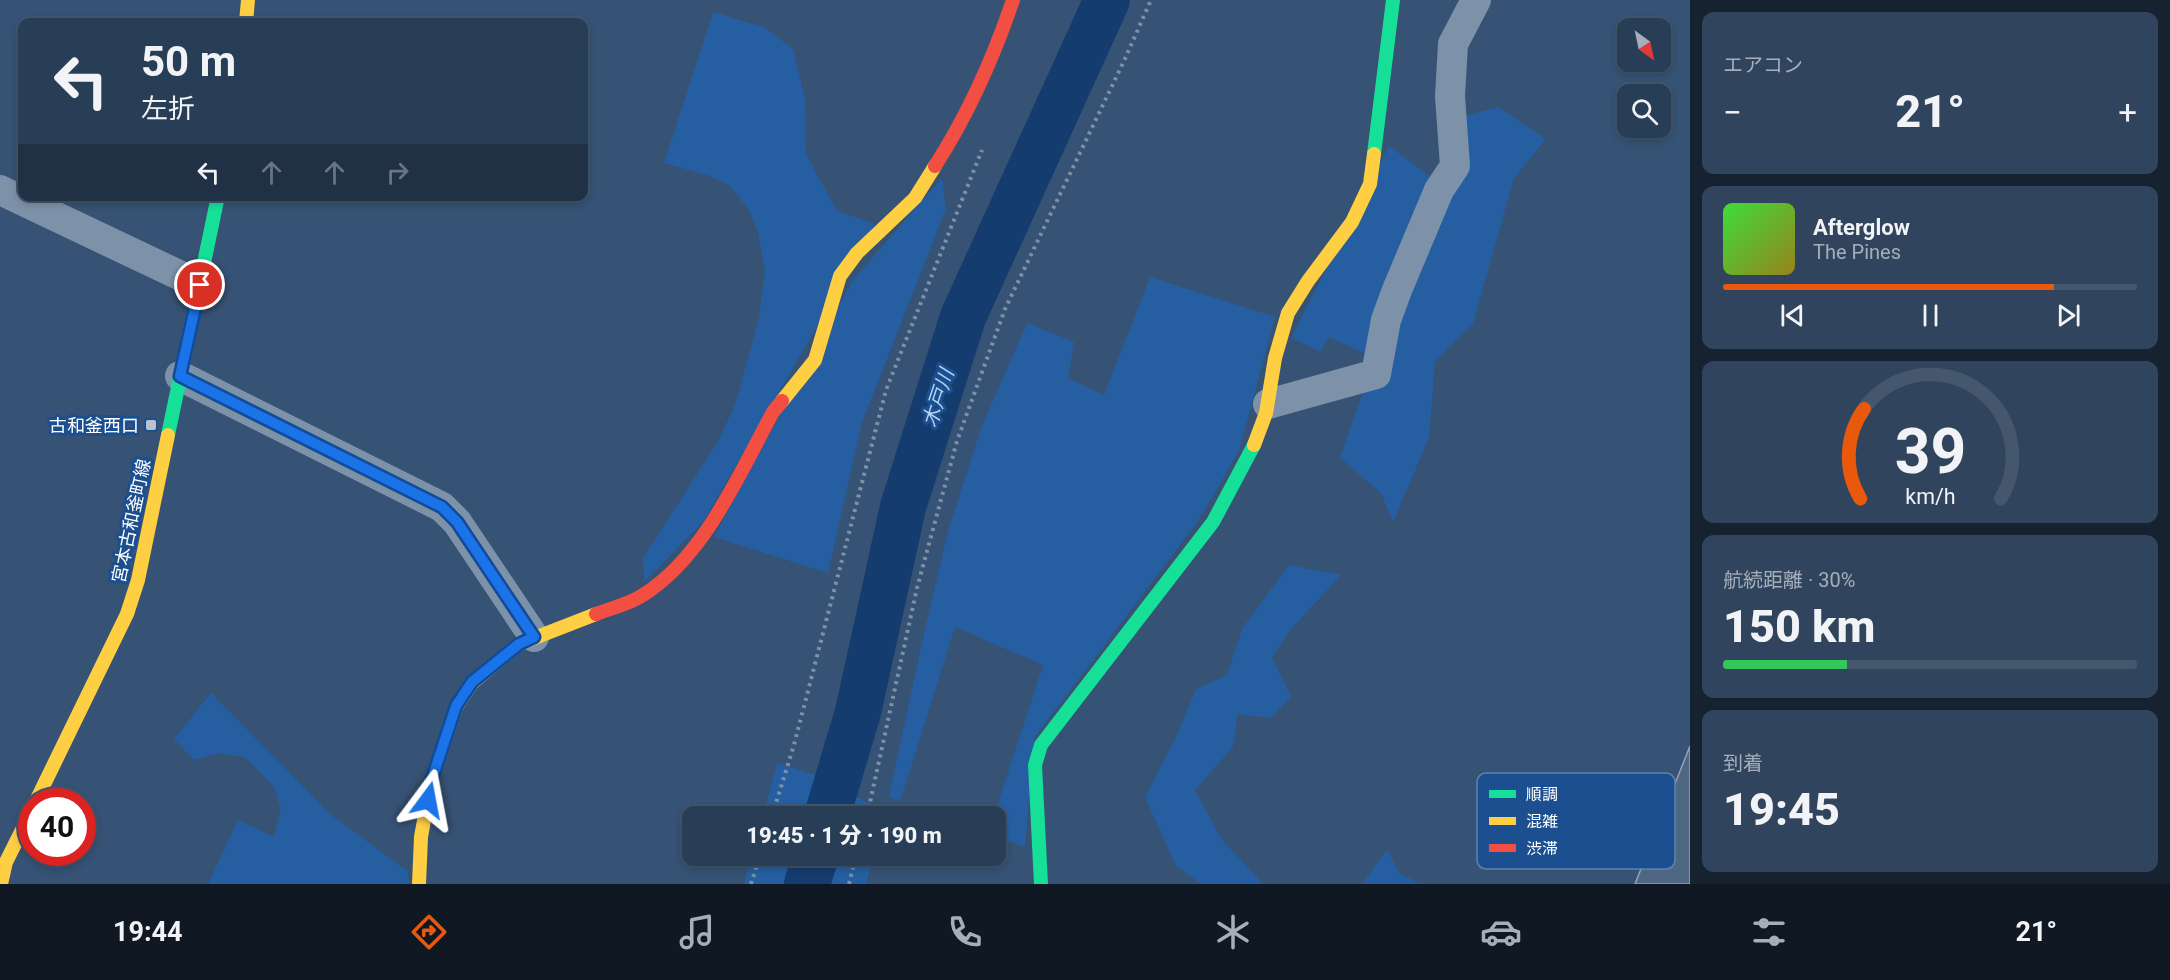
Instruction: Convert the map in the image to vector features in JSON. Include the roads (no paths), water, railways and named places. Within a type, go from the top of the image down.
[{"type":"street","points":[[246,18],[248,0]]},
{"type":"street","points":[[419,884],[421,837],[431,782],[456,706],[472,682],[519,644],[642,596],[667,577],[710,526],[774,412],[815,360],[840,276],[857,253],[915,198],[957,132],[996,51],[1012,0]]},
{"type":"street","points":[[1041,884],[1035,765],[1041,745],[1213,522],[1252,451],[1268,404],[1275,358],[1288,313],[1308,281],[1352,222],[1370,184],[1393,0]]},
{"type":"street","points":[[1268,404],[1376,374],[1386,320],[1397,290],[1439,190],[1455,166],[1450,96],[1454,44],[1476,0]]},
{"type":"street","points":[[0,190],[18,199]]},
{"type":"street","points":[[23,201],[200,285]]},
{"type":"street","name":"宮本古和釜町線","points":[[42,788],[127,614],[138,580],[217,201]]},
{"type":"street","points":[[180,376],[442,507],[457,522],[534,637]]},
{"type":"street","points":[[1,884],[6,862],[18,838]]},
{"type":"waterway","name":"木戸川","points":[[830,806],[858,712],[903,507],[963,317],[1107,0]]},
{"type":"waterway","name":"木戸川","points":[[807,884],[813,866]]},
{"type":"place","name":"古和釜西口","points":[[151,425]]}]
